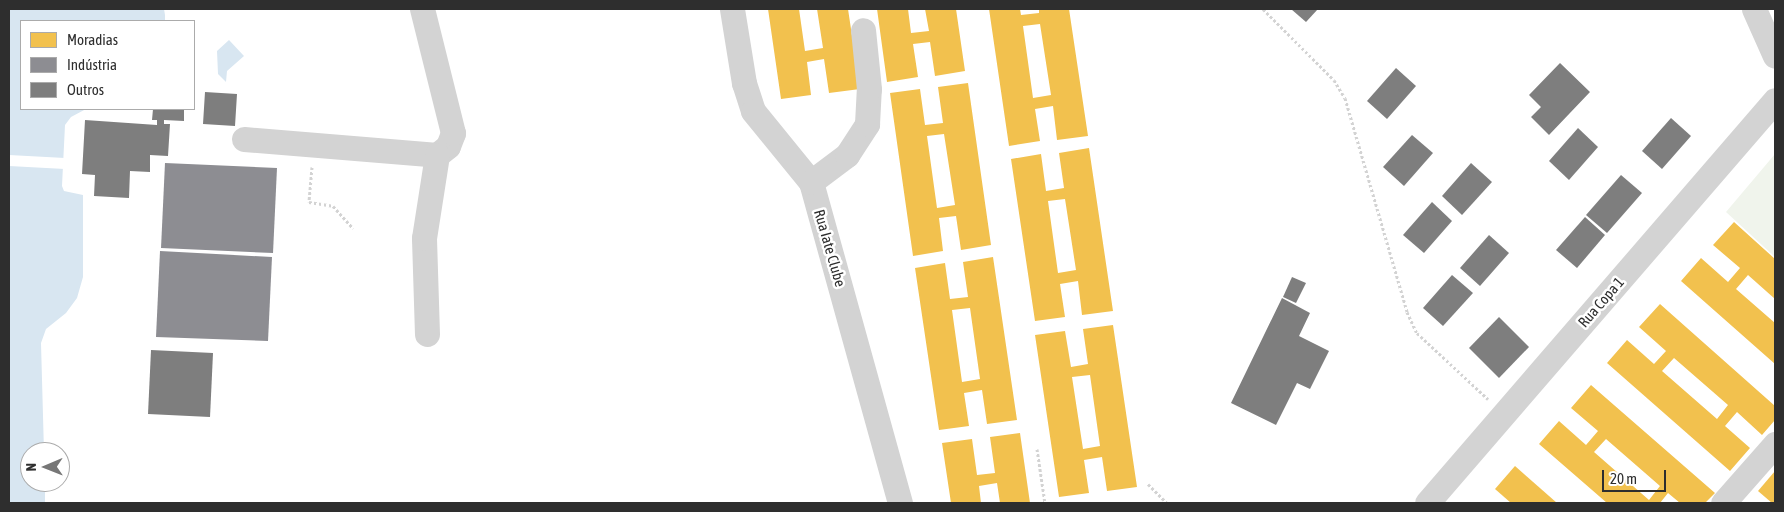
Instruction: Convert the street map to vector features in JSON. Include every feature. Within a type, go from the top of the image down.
[{"type":"street","points":[[422,9],[453,133],[448,146],[437,155],[424,238],[427,334]]},
{"type":"street","name":"Rua Iate Clube","points":[[732,9],[744,83],[753,111],[811,182],[900,503]]},
{"type":"street","points":[[1754,9],[1775,56]]},
{"type":"street","points":[[811,182],[847,155],[867,124],[869,89],[863,30]]},
{"type":"street","name":"Rua Copa 1","points":[[1427,503],[1775,100]]},
{"type":"street","points":[[244,139],[314,143],[437,155]]},
{"type":"street","points":[[1723,503],[1775,444]]},
{"type":"path","points":[[1263,9],[1334,80],[1345,98],[1407,312],[1417,333],[1504,414]]},
{"type":"path","points":[[314,143],[309,202],[333,206],[353,228]]},
{"type":"path","points":[[1037,449],[1045,503]]},
{"type":"path","points":[[1148,484],[1167,503]]},
{"type":"shaded area","points":[[9,9],[164,9],[165,20],[20,20],[20,110],[84,110],[71,117],[65,125],[62,186],[64,191],[83,195],[83,277],[77,298],[66,313],[46,329],[41,343],[44,442],[20,442],[20,492],[45,492],[45,503],[9,503]]},
{"type":"shaded area","points":[[229,40],[244,56],[227,71],[226,82],[218,74],[217,51]]},
{"type":"shaded area","points":[[1775,154],[1775,257],[1726,212]]},
{"type":"pier","points":[[9,155],[65,158],[65,169],[9,166]]},
{"type":"building: Moradias","points":[[768,9],[799,9],[805,51],[823,48],[817,9],[848,9],[860,89],[829,93],[824,59],[807,62],[811,95],[781,99]]},
{"type":"building: Moradias","points":[[877,9],[908,9],[911,33],[929,31],[925,9],[956,9],[965,71],[935,76],[930,42],[913,44],[918,77],[887,82]]},
{"type":"building: Moradias","points":[[989,9],[1020,9],[1021,15],[1039,13],[1039,9],[1069,9],[1088,136],[1057,140],[1053,106],[1035,109],[1040,141],[1009,146]],"holes":[[[1040,24],[1051,95],[1033,98],[1023,26]]]},
{"type":"building: Moradias","points":[[968,83],[991,245],[961,250],[956,216],[939,218],[943,251],[913,256],[890,93],[920,89],[925,125],[943,123],[938,87]],"holes":[[[944,134],[955,205],[937,208],[927,136]]]},
{"type":"building: Moradias","points":[[1089,148],[1113,311],[1082,315],[1078,281],[1060,284],[1065,317],[1035,321],[1011,159],[1041,154],[1046,191],[1064,188],[1059,153]],"holes":[[[1065,199],[1076,270],[1058,273],[1048,201]]]},
{"type":"building: Moradias","points":[[1734,222],[1775,259],[1775,299],[1748,275],[1736,289],[1775,323],[1775,364],[1681,281],[1701,258],[1728,282],[1740,268],[1713,245]]},
{"type":"building: Moradias","points":[[993,257],[1017,420],[987,424],[982,390],[964,393],[969,426],[939,430],[915,268],[945,263],[950,299],[968,297],[963,262]],"holes":[[[970,308],[980,379],[962,382],[952,310]]]},
{"type":"building: Moradias","points":[[1660,304],[1775,406],[1775,420],[1762,435],[1737,412],[1725,426],[1750,448],[1730,471],[1607,363],[1627,340],[1654,364],[1666,351],[1639,327]],"holes":[[[1674,358],[1728,405],[1717,419],[1662,371]]]},
{"type":"building: Moradias","points":[[1113,325],[1137,487],[1107,491],[1102,457],[1084,460],[1089,493],[1059,497],[1035,335],[1065,331],[1071,367],[1088,364],[1083,329]],"holes":[[[1090,375],[1100,446],[1083,449],[1072,377]]]},
{"type":"building: Moradias","points":[[1591,385],[1715,493],[1705,503],[1680,503],[1668,493],[1660,503],[1607,503],[1539,444],[1559,421],[1586,445],[1598,431],[1571,408]],"holes":[[[1606,439],[1660,486],[1649,500],[1594,452]]]},
{"type":"building: Moradias","points":[[1020,433],[1030,503],[1000,503],[997,483],[979,486],[981,503],[951,503],[942,443],[972,439],[977,475],[995,473],[990,437]]},
{"type":"building: Moradias","points":[[1515,466],[1557,503],[1511,503],[1495,489]]},
{"type":"building: Moradias","points":[[1775,471],[1775,503],[1772,503],[1758,491]]},
{"type":"building: Indústria","points":[[165,163],[277,168],[273,253],[161,248]]},
{"type":"building: Indústria","points":[[160,251],[272,257],[268,341],[156,337]]},
{"type":"building: Outros","points":[[1291,9],[1318,9],[1306,22]]},
{"type":"building: Outros","points":[[1560,63],[1590,92],[1549,135],[1531,117],[1541,107],[1529,95]]},
{"type":"building: Outros","points":[[1396,68],[1416,86],[1387,119],[1367,101]]},
{"type":"building: Outros","points":[[205,92],[237,94],[235,126],[203,124]]},
{"type":"building: Outros","points":[[153,110],[184,110],[184,121],[164,120],[164,124],[170,124],[168,156],[150,155],[150,172],[130,171],[129,198],[94,196],[95,175],[82,174],[85,120],[157,125],[157,120],[152,120]]},
{"type":"building: Outros","points":[[1671,118],[1691,136],[1662,169],[1642,151]]},
{"type":"building: Outros","points":[[1578,128],[1598,147],[1569,180],[1549,161]]},
{"type":"building: Outros","points":[[1412,135],[1433,153],[1404,186],[1383,167]]},
{"type":"building: Outros","points":[[1471,163],[1492,182],[1462,215],[1442,196]]},
{"type":"building: Outros","points":[[1621,175],[1642,193],[1607,233],[1586,215]]},
{"type":"building: Outros","points":[[1432,202],[1452,221],[1424,253],[1403,235]]},
{"type":"building: Outros","points":[[1585,217],[1605,235],[1577,268],[1556,250]]},
{"type":"building: Outros","points":[[1489,235],[1509,253],[1480,286],[1460,268]]},
{"type":"building: Outros","points":[[1452,275],[1473,293],[1443,326],[1423,308]]},
{"type":"building: Outros","points":[[1292,277],[1306,283],[1296,303],[1283,297]]},
{"type":"building: Outros","points":[[1282,298],[1310,313],[1299,336],[1329,351],[1310,389],[1297,383],[1276,425],[1231,403]]},
{"type":"building: Outros","points":[[1499,317],[1529,347],[1499,378],[1469,348]]},
{"type":"building: Outros","points":[[151,350],[213,353],[210,417],[148,414]]}]
